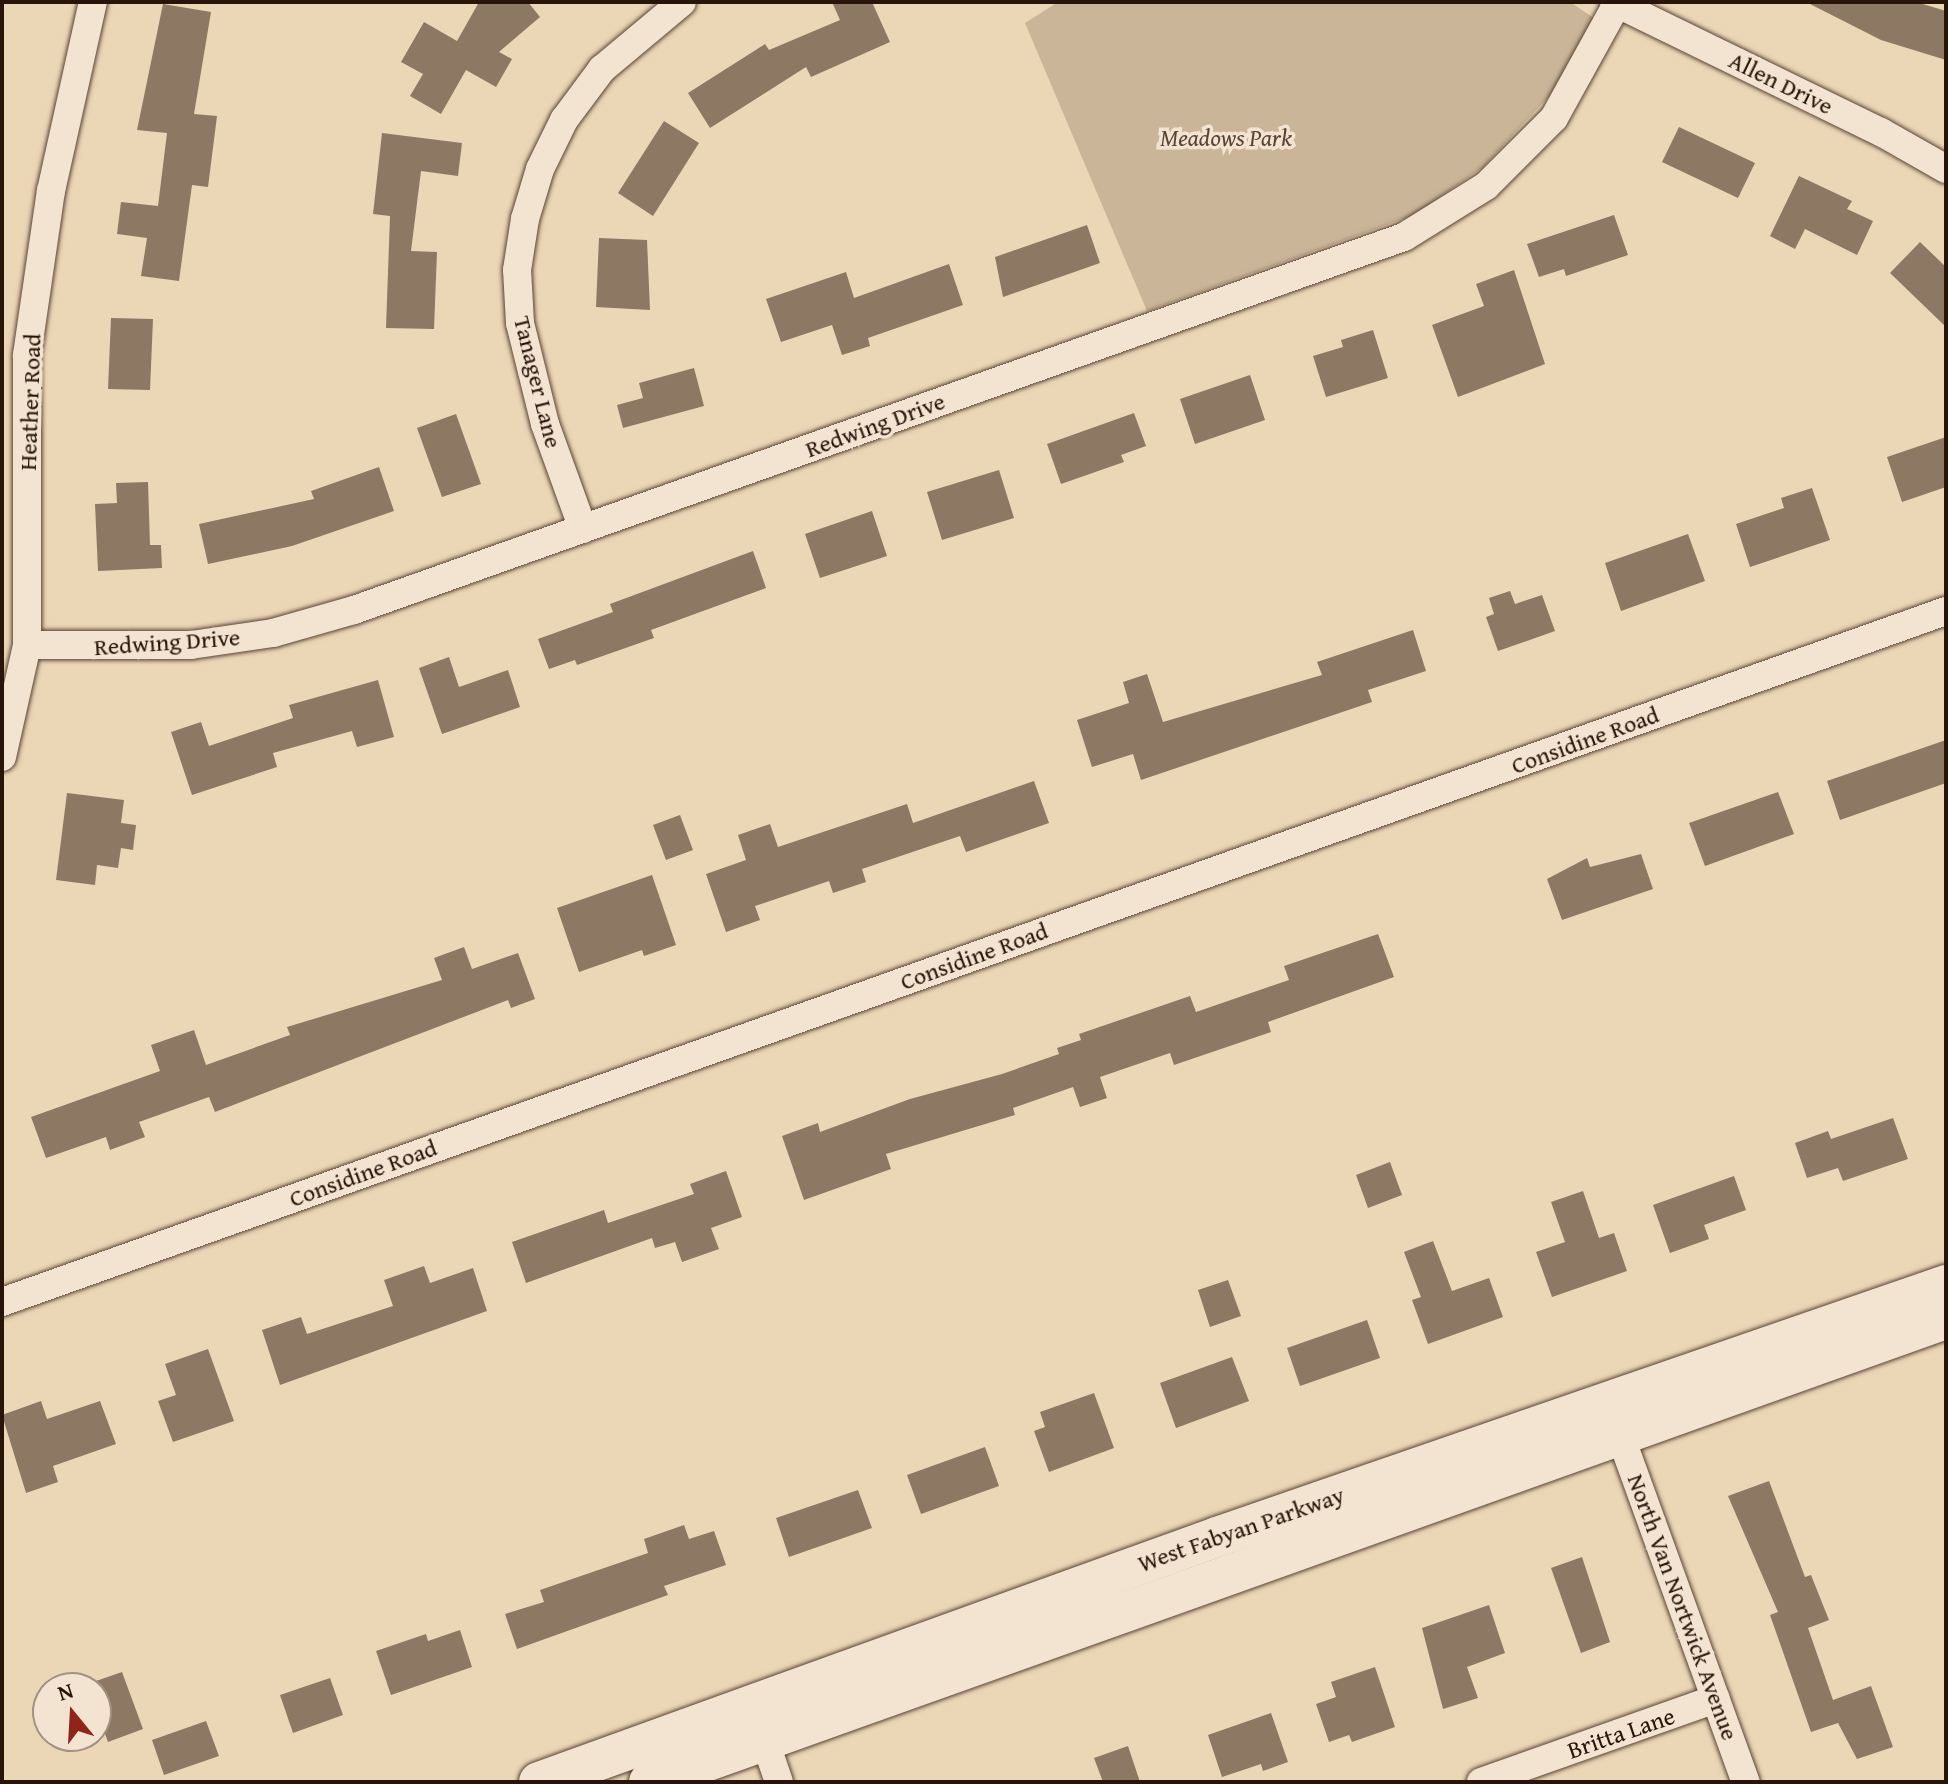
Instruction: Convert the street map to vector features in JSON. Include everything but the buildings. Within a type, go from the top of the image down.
[{"type":"main road","name":"West Fabyan Parkway","points":[[539,1782],[1217,1537],[1946,1285]]},
{"type":"main road","name":"West Fabyan Parkway","points":[[649,1782],[1619,1432],[1946,1319]]},
{"type":"street","name":"Heather Road","points":[[2,757],[27,645],[27,355],[51,191],[93,2]]},
{"type":"street","name":"Tanager Lane","points":[[583,529],[545,424],[520,323],[517,270],[525,219],[540,169],[564,120],[602,69],[682,2]]},
{"type":"street","name":"Redwing Drive","points":[[27,645],[191,645],[273,633],[354,610],[1404,237],[1486,186],[1554,118],[1616,3]]},
{"type":"street","name":"Allen Drive","points":[[1616,3],[1881,132],[1946,169]]},
{"type":"street","name":"Considine Road","points":[[2,1302],[1946,611]]},
{"type":"street","name":"North Van Nortwick Avenue","points":[[1619,1432],[1746,1782]]},
{"type":"street","name":"Britta Lane","points":[[1481,1782],[1716,1699]]},
{"type":"street","points":[[764,1738],[779,1782]]},
{"type":"green space","name":"Meadows Park","points":[[1058,2],[1570,2],[1594,18],[1551,94],[1483,167],[1414,215],[1147,311],[1025,23]]}]
